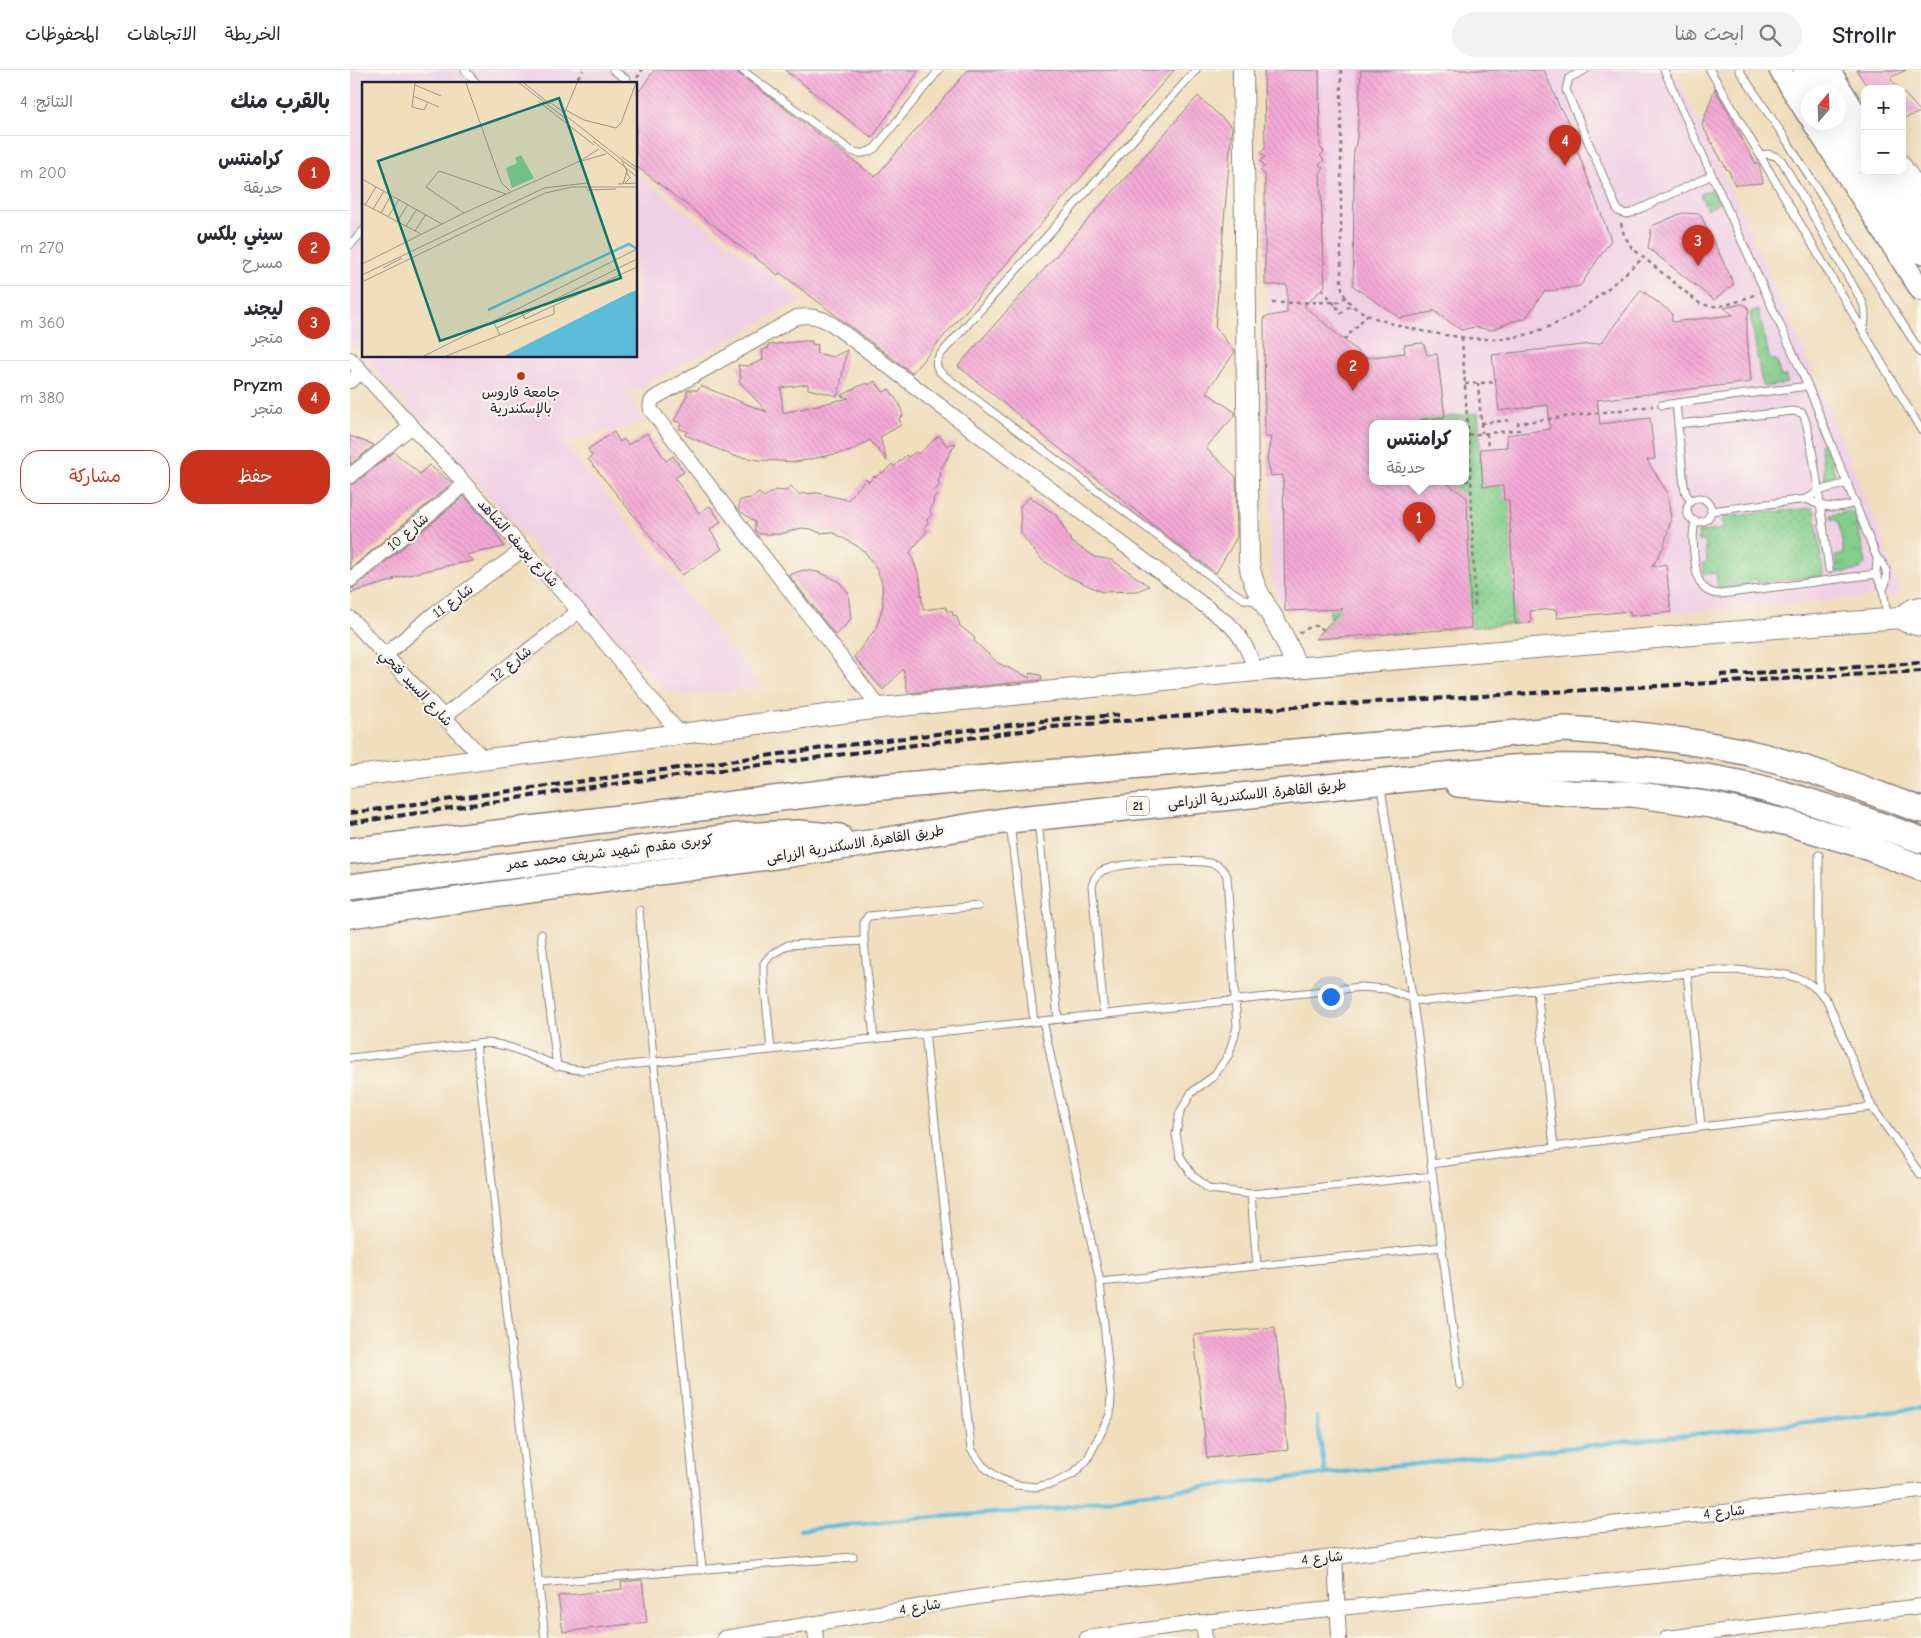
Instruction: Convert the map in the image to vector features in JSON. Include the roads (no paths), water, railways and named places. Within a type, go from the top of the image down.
[{"type":"highway","points":[[1806,70],[1816,85]]},
{"type":"highway","points":[[1844,130],[1861,156]]},
{"type":"highway","points":[[1873,175],[1921,251]]},
{"type":"highway","points":[[350,851],[846,790],[1565,729],[1636,733],[1752,754],[1800,767],[1921,810]]},
{"type":"highway","name":"طريق القاهرة, الاسكندرية الزراعى","points":[[350,915],[869,843],[1038,816],[1512,768],[1558,766],[1650,770],[1696,775],[1786,794],[1921,840]]},
{"type":"highway","points":[[1409,779],[1510,789],[1632,794],[1711,805],[1789,823],[1862,845],[1921,868]]},
{"type":"highway","name":"كوبرى مقدم شهيد شريف محمد عمر","points":[[350,886],[738,836],[798,833],[869,843]]},
{"type":"main road","points":[[1780,70],[1801,104]]},
{"type":"main road","points":[[1829,70],[1861,122]]},
{"type":"main road","points":[[1819,130],[1921,290]]},
{"type":"main road","points":[[1894,175],[1921,219]]},
{"type":"street","points":[[1243,70],[1258,307]]},
{"type":"street","points":[[1256,70],[1259,560],[1268,601],[1282,632],[1302,668]]},
{"type":"street","points":[[1838,70],[1861,102]]},
{"type":"street","points":[[1906,168],[1921,189]]},
{"type":"street","points":[[880,708],[651,410],[650,405],[656,397],[797,317],[809,315],[821,318],[832,324],[1230,625],[1240,635],[1248,648],[1256,671]]},
{"type":"street","name":"شارع يوسف الشاهد","points":[[350,359],[579,611],[680,734]]},
{"type":"street","points":[[350,381],[362,372]]},
{"type":"street","points":[[350,476],[412,426]]},
{"type":"street","name":"شارع 10","points":[[350,580],[465,484]]},
{"type":"street","name":"شارع 11","points":[[385,655],[435,613],[524,549]]},
{"type":"street","points":[[1268,601],[1294,636],[1302,668]]},
{"type":"street","points":[[1893,619],[1912,609],[1921,607]]},
{"type":"street","name":"شارع 12","points":[[443,717],[579,611]]},
{"type":"street","name":"شارع السيد فتحي","points":[[350,618],[483,758]]},
{"type":"street","points":[[350,777],[483,758],[880,708],[1256,671],[1893,619],[1921,626]]},
{"type":"street","name":"شارع 4","points":[[724,1638],[815,1631],[984,1596],[1335,1557],[1555,1530],[1921,1491]]},
{"type":"street","points":[[1095,1637],[1146,1634],[1203,1622],[1921,1549]]},
{"type":"street","points":[[1335,1557],[1339,1638]]},
{"type":"street","points":[[1667,1638],[1921,1606]]},
{"type":"street","points":[[1203,1622],[1205,1638]]},
{"type":"lane","points":[[466,70],[475,82]]},
{"type":"lane","points":[[613,70],[627,80]]},
{"type":"lane","points":[[742,70],[858,154],[868,153],[875,148],[939,70]]},
{"type":"lane","points":[[1196,70],[940,355],[936,360],[936,368],[1225,588],[1244,599],[1268,601]]},
{"type":"lane","points":[[1585,70],[1569,78],[1566,90],[1615,207],[1622,214],[1631,213],[1712,175]]},
{"type":"lane","points":[[1664,70],[1808,386],[1878,558],[1884,564],[1887,572],[1883,589]]},
{"type":"lane","points":[[1710,70],[1921,430]]},
{"type":"lane","points":[[1739,70],[1800,161],[1921,353]]},
{"type":"lane","points":[[1760,155],[1768,153],[1782,161],[1863,303],[1866,312],[1863,330]]},
{"type":"lane","points":[[350,245],[362,232]]},
{"type":"lane","points":[[1662,405],[1808,386]]},
{"type":"lane","points":[[1676,403],[1684,486],[1686,494],[1691,500]]},
{"type":"lane","points":[[1678,424],[1793,411],[1800,412],[1806,419],[1829,568]]},
{"type":"lane","points":[[1711,511],[1806,499],[1817,491],[1848,484]]},
{"type":"lane","points":[[1695,498],[1704,499],[1710,506],[1711,511],[1708,519],[1704,522],[1695,522],[1686,513],[1688,504],[1695,498]]},
{"type":"lane","points":[[1806,499],[1820,506],[1836,508],[1856,503]]},
{"type":"lane","points":[[1695,522],[1692,536],[1696,575],[1703,588],[1712,593],[1722,594],[1876,574]]},
{"type":"lane","points":[[1878,558],[1876,574],[1893,619]]},
{"type":"lane","points":[[1380,782],[1424,1080],[1431,1164],[1460,1385]]},
{"type":"lane","points":[[1038,816],[1058,1019]]},
{"type":"lane","points":[[1009,820],[1034,1022]]},
{"type":"lane","points":[[1819,991],[1820,855]]},
{"type":"lane","points":[[1104,1014],[1092,886],[1096,876],[1105,869],[1132,864],[1186,862],[1213,864],[1225,872],[1227,876],[1237,1027],[1229,1054],[1214,1076],[1192,1092],[1180,1112],[1176,1134],[1180,1156],[1192,1175],[1209,1189],[1251,1194],[1433,1176]]},
{"type":"lane","points":[[874,1039],[864,942],[864,923],[868,916],[978,906]]},
{"type":"lane","points":[[639,910],[702,1570]]},
{"type":"lane","points":[[541,934],[557,1067]]},
{"type":"lane","points":[[771,1050],[764,963],[772,954],[788,945],[864,942]]},
{"type":"lane","points":[[350,1058],[485,1042],[505,1044],[557,1067],[580,1070],[1361,987],[1388,989],[1411,998],[1427,1001],[1687,972],[1725,970],[1779,975],[1805,981],[1819,991],[1828,1002],[1872,1107],[1921,1175]]},
{"type":"lane","points":[[1687,972],[1700,1127]]},
{"type":"lane","points":[[1537,989],[1554,1147]]},
{"type":"lane","points":[[925,1033],[971,1450],[982,1465],[998,1478],[1016,1485],[1036,1486],[1055,1483],[1073,1474],[1087,1460],[1110,1416],[1111,1395],[1100,1282],[1043,1020]]},
{"type":"lane","points":[[476,1044],[545,1638]]},
{"type":"lane","points":[[1431,1164],[1700,1127],[1872,1107]]},
{"type":"lane","points":[[1251,1194],[1256,1266]]},
{"type":"lane","points":[[1100,1282],[1442,1247]]},
{"type":"lane","points":[[538,1583],[853,1557]]},
{"type":"waterway","points":[[800,1530],[923,1518],[1054,1509],[1139,1494],[1835,1419],[1921,1408]]},
{"type":"waterway","points":[[1317,1417],[1325,1474]]},
{"type":"railway","points":[[1720,675],[1921,663]]},
{"type":"railway","points":[[350,823],[592,787],[1052,727],[1305,706],[1921,671]]},
{"type":"railway","points":[[350,813],[831,747],[1058,719],[1119,715]]},
{"type":"place","name":"Pryzm","points":[[1565,166]]},
{"type":"place","name":"ليجند","points":[[1698,266]]},
{"type":"place","name":"جامعة فاروس بالإسكندرية","points":[[521,376]]},
{"type":"place","name":"سيني بلكس","points":[[1353,391]]},
{"type":"place","name":"كرامنتس","points":[[1419,543]]}]
